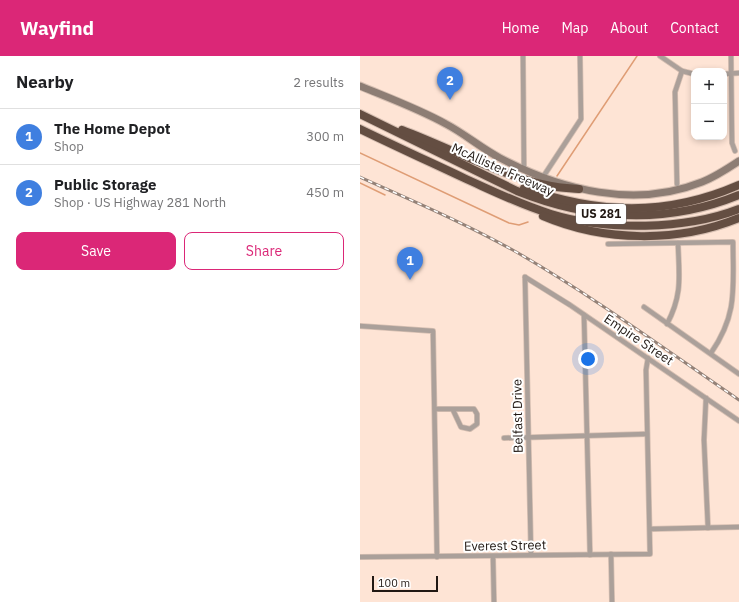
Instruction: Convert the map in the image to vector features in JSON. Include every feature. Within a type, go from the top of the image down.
[{"type":"highway","name":"McAllister Freeway","points":[[360,114],[468,168],[544,201],[574,210],[618,216],[646,216],[693,209],[739,195]]},
{"type":"highway","points":[[360,114],[512,174],[551,186],[579,189]]},
{"type":"highway","name":"McAllister Freeway","points":[[360,130],[511,200],[552,215],[582,221],[633,225],[691,221],[739,209]]},
{"type":"highway","points":[[468,168],[568,202],[614,208],[662,207],[710,197],[739,185]]},
{"type":"highway","points":[[511,200],[530,211],[557,223],[617,235],[651,236],[679,234],[736,219]]},
{"type":"main road","points":[[360,86],[446,124],[499,157],[524,170],[543,178],[579,189],[629,195],[678,190],[713,177],[739,161]]},
{"type":"street","points":[[523,56],[524,170]]},
{"type":"street","points":[[543,178],[581,119],[580,56]]},
{"type":"street","points":[[660,56],[682,71],[691,73]]},
{"type":"street","points":[[730,56],[732,143],[735,151]]},
{"type":"street","points":[[677,184],[675,92],[682,71]]},
{"type":"street","points":[[727,74],[739,73]]},
{"type":"street","points":[[608,244],[733,242],[732,309],[722,337],[711,353]]},
{"type":"street","points":[[667,324],[675,310],[679,295],[678,243]]},
{"type":"street","name":"Empire Street","points":[[525,277],[570,305],[739,421]]},
{"type":"street","name":"Belfast Drive","points":[[525,277],[531,555]]},
{"type":"street","points":[[644,307],[739,374]]},
{"type":"street","points":[[584,316],[590,555]]},
{"type":"street","points":[[360,326],[433,331],[437,557]]},
{"type":"street","points":[[648,358],[646,370],[650,529],[739,528]]},
{"type":"street","points":[[706,398],[704,440],[708,528]]},
{"type":"street","points":[[434,409],[474,409],[477,414],[477,424],[470,429],[461,427],[453,410]]},
{"type":"street","points":[[504,438],[647,434]]},
{"type":"street","name":"Everest Street","points":[[360,558],[650,554],[650,529]]},
{"type":"street","points":[[611,554],[612,602]]},
{"type":"street","points":[[493,556],[494,602]]},
{"type":"waterway","points":[[557,176],[637,56]]},
{"type":"waterway","points":[[360,153],[509,223],[519,225],[528,222]]},
{"type":"waterway","points":[[360,183],[385,195]]},
{"type":"railway","points":[[360,177],[460,223],[518,253],[602,306],[739,400]]},
{"type":"place","name":"Public Storage","points":[[450,100]]},
{"type":"place","name":"The Home Depot","points":[[410,280]]}]
